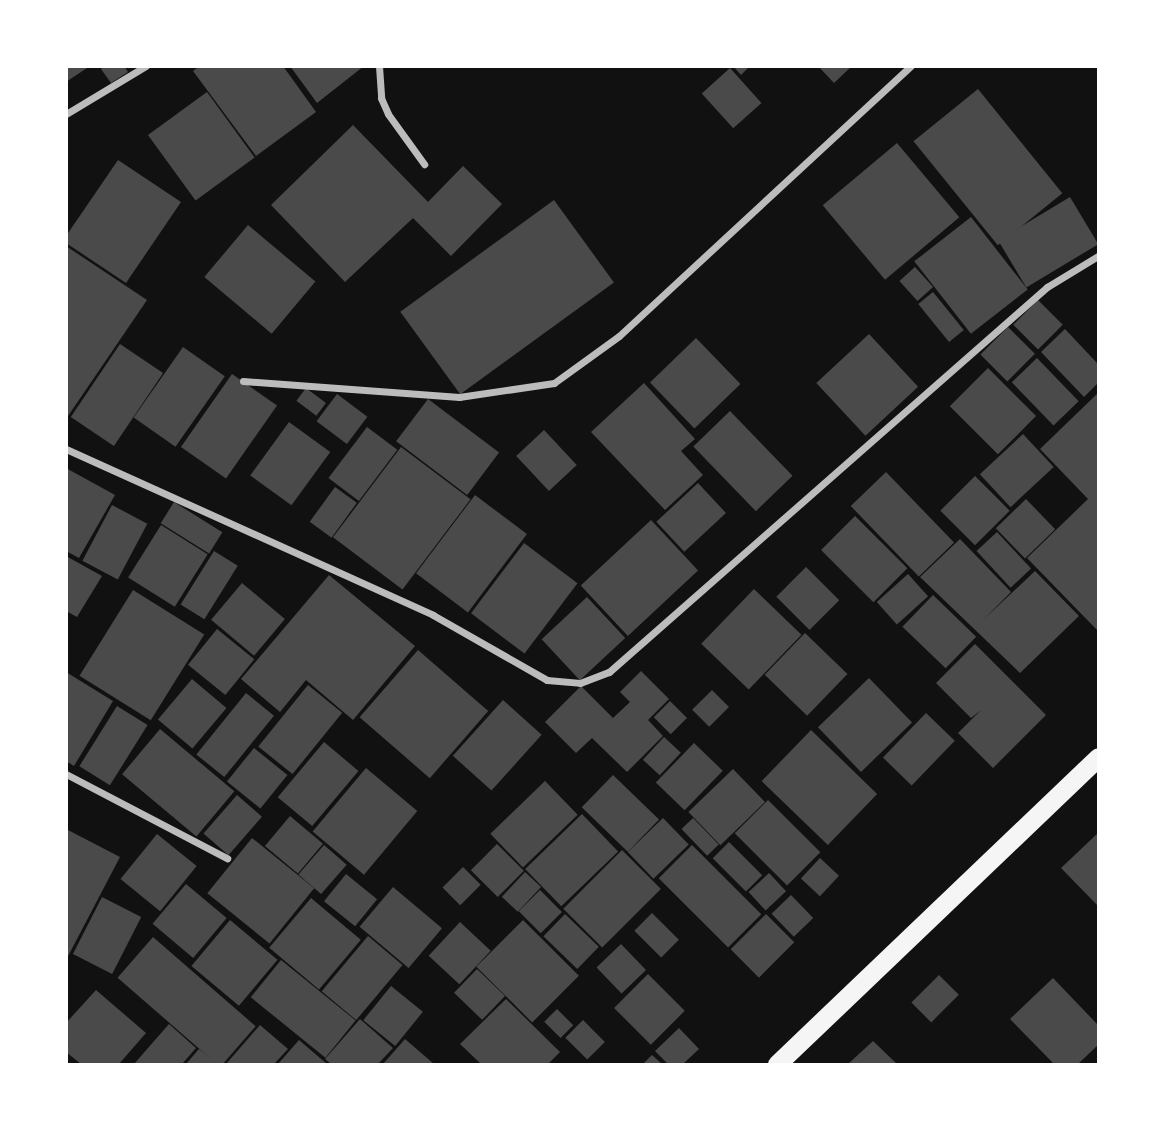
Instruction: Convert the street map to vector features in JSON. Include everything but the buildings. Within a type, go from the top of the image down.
[{"type":"highway","points":[[777,1065],[1098,757]]},
{"type":"street","points":[[66,114],[146,66]]},
{"type":"street","points":[[379,66],[381,98],[388,114],[424,164]]},
{"type":"street","points":[[243,381],[459,397],[554,383],[619,336],[911,66]]},
{"type":"street","points":[[66,449],[433,615],[547,680],[580,683],[609,672],[1047,287],[1098,256]]},
{"type":"street","points":[[66,774],[227,858]]}]
